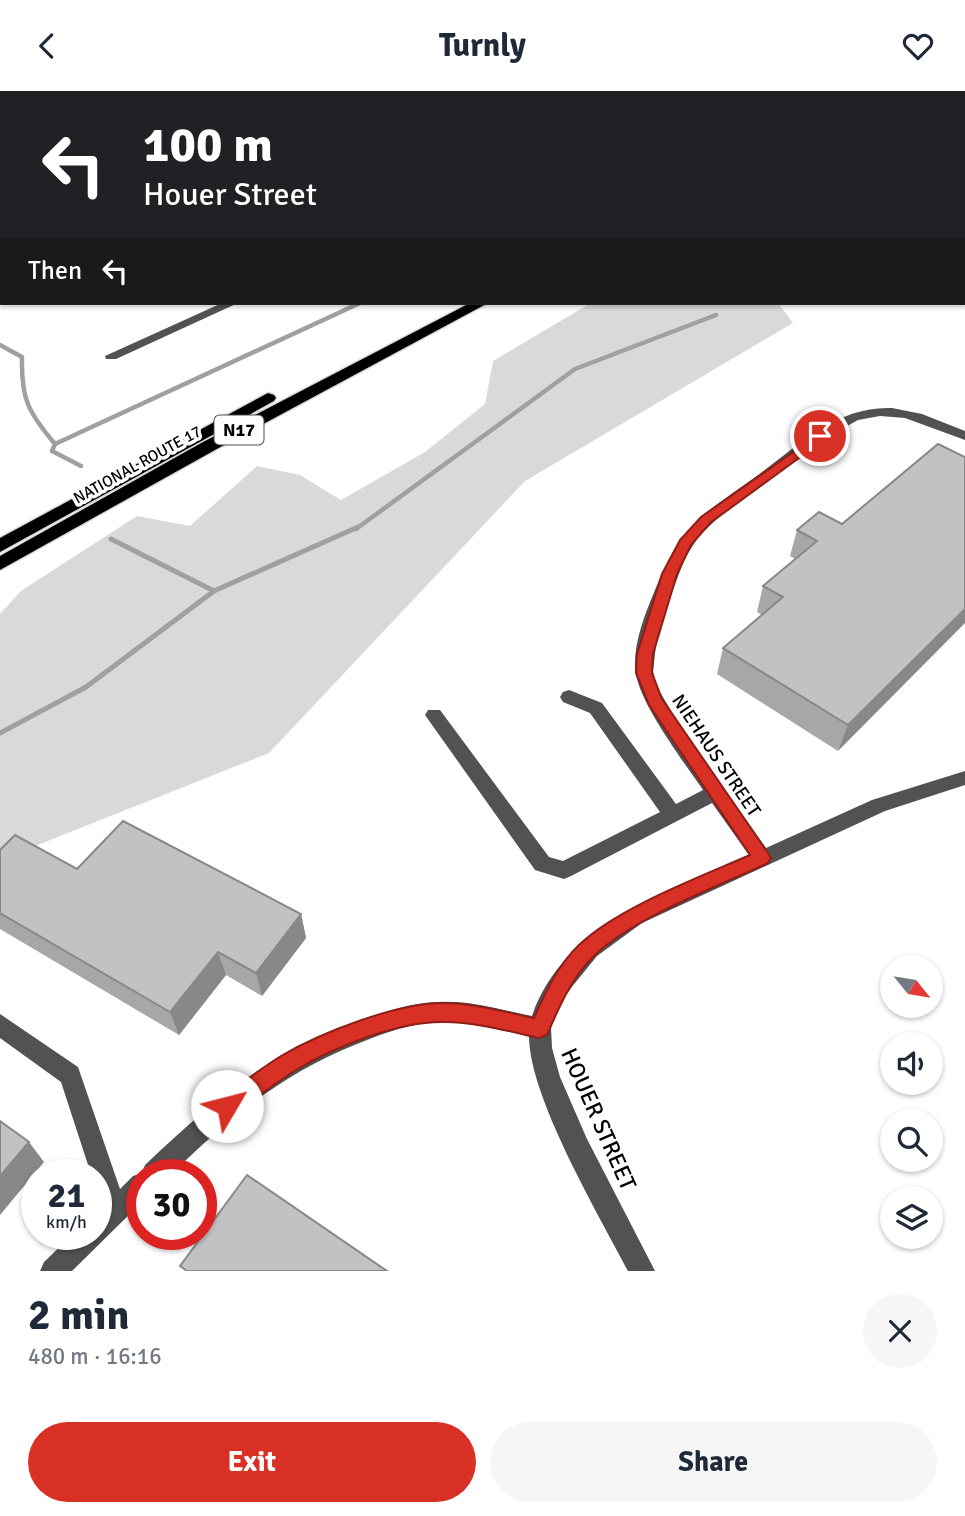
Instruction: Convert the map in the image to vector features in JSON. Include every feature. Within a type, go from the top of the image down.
[{"type":"highway","name":"N17","points":[[0,546],[233,416],[451,305]]},
{"type":"highway","name":"NATIONAL ROUTE 17","points":[[0,564],[209,446],[477,305]]},
{"type":"street","points":[[111,356],[227,305]]},
{"type":"street","name":"NIEHAUS STREET","points":[[762,858],[655,701],[644,673],[650,632],[677,558],[685,543],[706,520],[804,447],[854,417],[883,412],[914,416],[965,436]]},
{"type":"street","points":[[569,697],[596,708],[673,815]]},
{"type":"street","points":[[435,715],[542,864],[553,869],[564,870],[717,792]]},
{"type":"street","points":[[170,1159],[227,1106],[259,1081],[289,1063],[362,1031],[396,1019],[441,1012],[470,1014],[539,1028],[556,990],[570,970],[586,951],[607,933],[673,898],[878,805],[965,778]]},
{"type":"street","points":[[0,1025],[70,1075],[115,1211]]},
{"type":"street","name":"HOUER STREET","points":[[539,1028],[540,1055],[552,1088],[642,1271]]},
{"type":"street","points":[[112,1214],[126,1200]]},
{"type":"street","points":[[53,1271],[75,1250]]},
{"type":"shaded area","points":[[588,305],[780,305],[793,323],[525,481],[269,753],[0,860],[0,614],[21,591],[137,516],[190,526],[257,466],[300,475],[341,500],[425,452],[485,404],[493,361]]},
{"type":"building","points":[[938,444],[965,457],[965,609],[848,725],[723,648],[783,597],[763,586],[817,541],[797,530],[819,512],[842,524]]},
{"type":"building","points":[[123,821],[301,914],[256,973],[218,952],[170,1012],[0,913],[0,850],[15,835],[77,869]]},
{"type":"building","points":[[0,1121],[29,1142],[0,1176]]},
{"type":"building","points":[[247,1175],[387,1271],[187,1271],[180,1266],[192,1250],[217,1250],[217,1216]]},
{"type":"waterway","points":[[55,444],[356,305]]},
{"type":"waterway","points":[[356,529],[575,369],[716,315]]},
{"type":"waterway","points":[[0,345],[22,357],[23,384],[28,404],[38,423],[55,444]]},
{"type":"waterway","points":[[55,444],[52,451],[81,466]]},
{"type":"waterway","points":[[214,591],[358,527]]},
{"type":"waterway","points":[[111,539],[214,591]]},
{"type":"waterway","points":[[0,733],[86,687],[214,591]]},
{"type":"route","points":[[227,1106],[259,1081],[289,1063],[325,1045],[396,1019],[441,1012],[470,1014],[539,1028],[556,990],[570,970],[586,951],[607,933],[673,898],[762,858],[655,701],[644,673],[645,654],[669,574],[685,543],[706,520],[820,436]]}]
